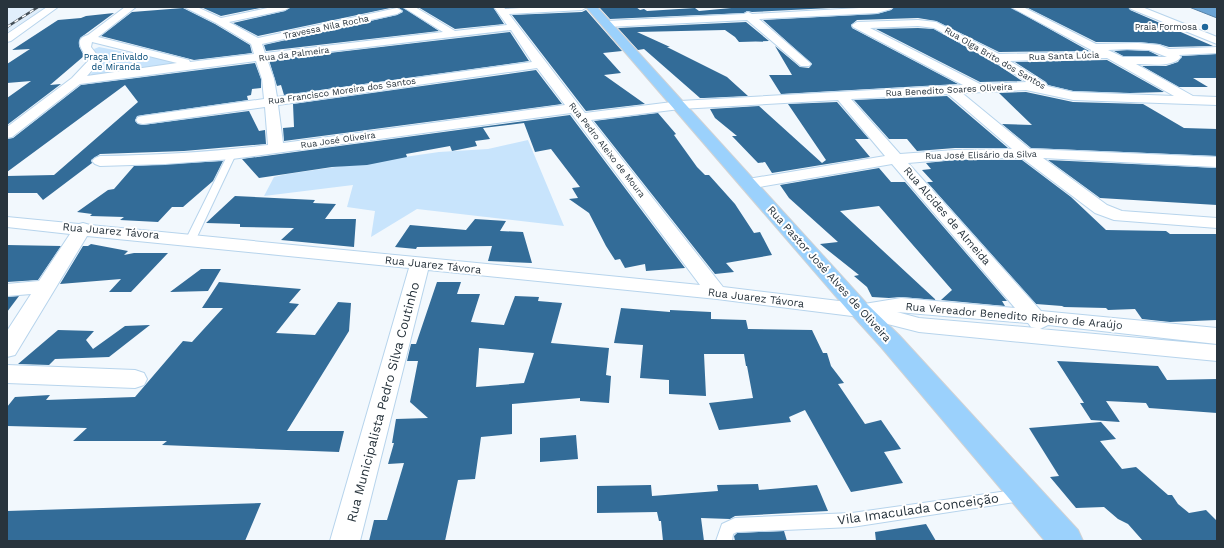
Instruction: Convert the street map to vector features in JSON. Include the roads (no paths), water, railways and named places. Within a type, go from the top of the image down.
[{"type":"main road","name":"Rua Pastor José Alves de Oliveira","points":[[591,7],[680,105],[860,310],[890,341],[1066,541]]},
{"type":"street","points":[[7,39],[54,7]]},
{"type":"street","points":[[7,134],[76,81],[95,60],[85,47],[85,42],[88,38],[131,7]]},
{"type":"street","points":[[189,7],[220,21],[256,42],[268,79],[276,148]]},
{"type":"street","points":[[220,21],[285,7]]},
{"type":"street","points":[[382,7],[396,11]]},
{"type":"street","points":[[501,10],[582,7]]},
{"type":"street","points":[[767,7],[778,14]]},
{"type":"street","points":[[607,24],[748,15],[883,9],[888,7]]},
{"type":"street","points":[[1016,7],[1121,61],[1192,100]]},
{"type":"street","points":[[1134,7],[1217,41]]},
{"type":"street","points":[[409,8],[452,33]]},
{"type":"street","name":"Travessa Nila Rocha","points":[[256,42],[409,8]]},
{"type":"street","name":"Rua Pedro Aleixo de Moura","points":[[501,10],[540,64],[717,293]]},
{"type":"street","points":[[831,12],[978,88]]},
{"type":"street","points":[[748,15],[805,64]]},
{"type":"street","name":"Rua Olga Brito dos Santos","points":[[858,25],[918,23],[936,25],[997,58],[1048,90]]},
{"type":"street","name":"Rua da Palmeira","points":[[76,81],[198,64],[261,58],[452,33],[512,27]]},
{"type":"street","points":[[88,38],[198,64]]},
{"type":"street","name":"Rua Santa Lúcia","points":[[1092,47],[1146,46],[1170,52],[1217,50]]},
{"type":"street","points":[[1121,61],[1174,58],[1175,57],[1170,52]]},
{"type":"street","name":"Rua Santa Lúcia","points":[[997,58],[1108,55]]},
{"type":"street","name":"Rua Francisco Moreira dos Santos","points":[[143,120],[540,64]]},
{"type":"street","name":"Rua Benedito Soares Oliveira","points":[[680,105],[1028,86],[1073,96],[1217,101]]},
{"type":"street","points":[[951,90],[1028,154],[1102,209],[1120,216],[1217,223]]},
{"type":"street","name":"Rua Alcides de Almeida","points":[[841,96],[1052,337]]},
{"type":"street","name":"Rua José Oliveira","points":[[100,161],[165,159],[232,154],[579,113],[680,105]]},
{"type":"street","name":"Rua José Elisário da Silva","points":[[748,184],[897,159],[936,156],[1028,154],[1217,162]]},
{"type":"street","name":"Rua Juarez Távora","points":[[7,222],[83,228],[420,264],[717,293],[860,310]]},
{"type":"street","points":[[7,349],[83,228]]},
{"type":"street","name":"Rua Municipalista Pedro Silva Coutinho","points":[[345,541],[420,264]]},
{"type":"street","points":[[7,290],[45,287]]},
{"type":"street","name":"Rua Vereador Benedito Ribeiro de Araújo","points":[[860,310],[901,306],[1035,317],[1217,336]]},
{"type":"street","name":"Rua Vereador Benedito Ribeiro de Araújo","points":[[860,310],[919,325],[1217,353]]},
{"type":"street","points":[[7,374],[135,379]]},
{"type":"lane","points":[[191,239],[232,154]]},
{"type":"lane","name":"Vila Imaculada Conceição","points":[[724,541],[727,529],[735,525],[852,520],[1026,494]]},
{"type":"water","points":[[1189,7],[1217,7],[1217,18]]},
{"type":"railway","points":[[7,27],[38,7]]},
{"type":"place","name":"Praia Formosa","points":[[1205,27]]},
{"type":"park label","name":"Praça Enivaldo de Miranda","points":[[116,62]]}]
